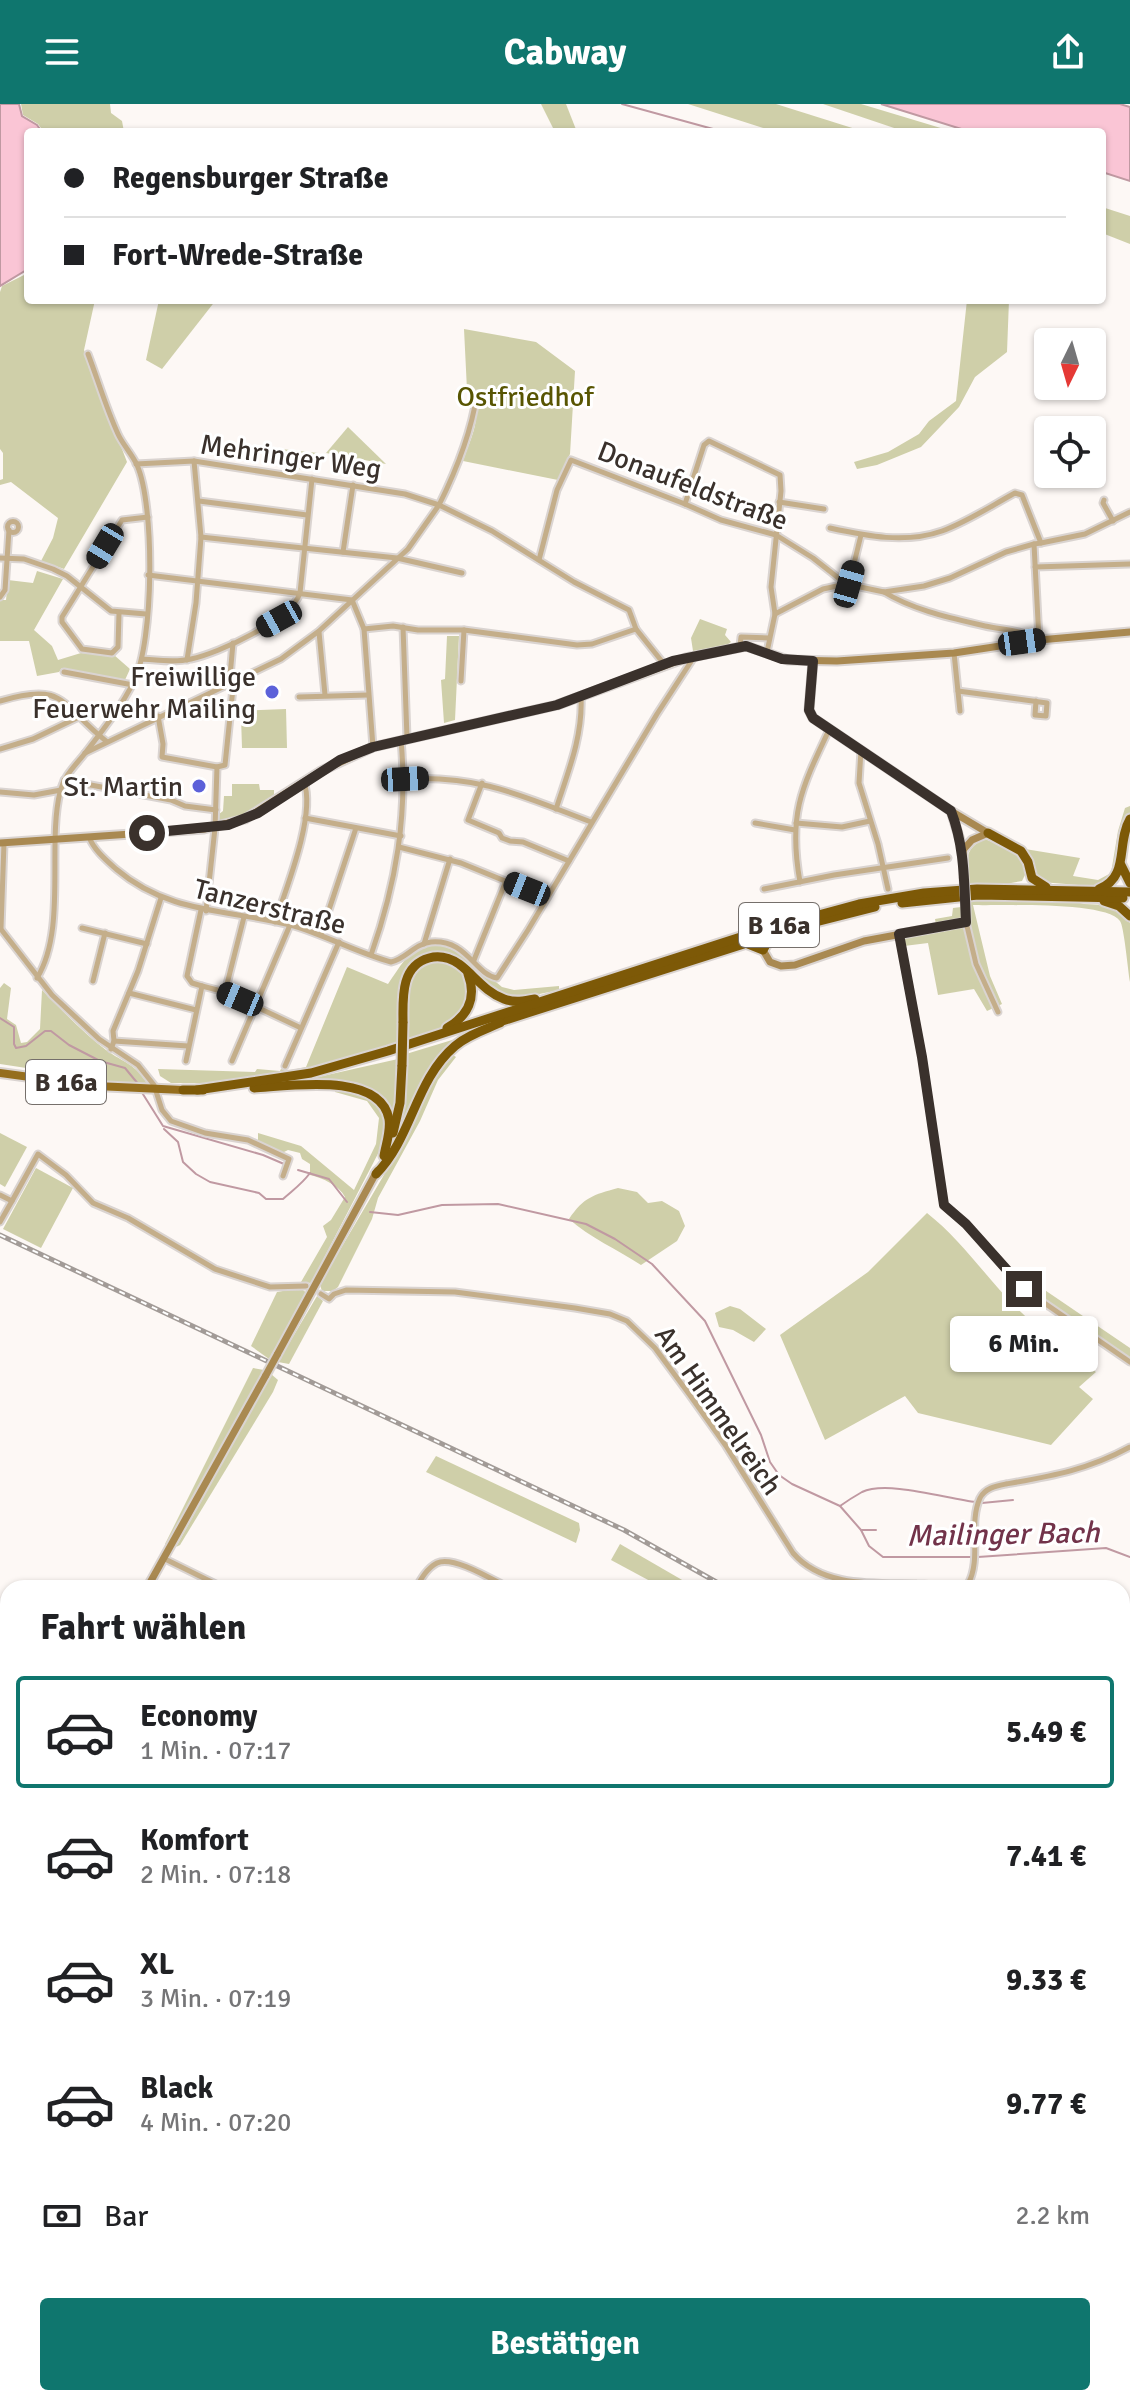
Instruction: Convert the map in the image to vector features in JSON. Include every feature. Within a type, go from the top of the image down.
[{"type":"highway","points":[[1092,894],[1113,880],[1121,863],[1125,829],[1130,819]]},
{"type":"highway","points":[[988,833],[1021,851],[1028,862],[1030,874],[1038,884],[1057,889]]},
{"type":"highway","points":[[1121,863],[1130,883]]},
{"type":"highway","points":[[1017,888],[1030,874]]},
{"type":"highway","name":"B 16a","points":[[197,1090],[311,1073],[431,1038],[766,929],[859,904],[946,891],[1017,888],[1057,889],[1130,898]]},
{"type":"highway","name":"B 16a","points":[[183,1090],[244,1089],[341,1070],[856,911],[906,902],[978,895],[1130,892]]},
{"type":"highway","points":[[1092,894],[1119,906],[1130,916]]},
{"type":"highway","points":[[745,943],[763,950],[774,934]]},
{"type":"highway","points":[[384,1156],[399,1110],[405,982],[418,963],[444,957],[458,963],[484,987],[507,1000],[527,1001],[586,987]]},
{"type":"highway","points":[[431,1038],[458,1021],[467,1010],[472,990],[466,971]]},
{"type":"highway","points":[[376,1174],[387,1163],[406,1132],[423,1090],[440,1061],[464,1040],[510,1019]]},
{"type":"highway","points":[[244,1089],[328,1085],[369,1093],[380,1100],[389,1120],[384,1156]]},
{"type":"main road","name":"B 16a","points":[[0,1073],[133,1089],[183,1090]]},
{"type":"street","points":[[37,978],[44,962],[52,918],[54,827],[61,790],[64,780],[133,685],[142,659],[146,614],[148,517],[136,464],[118,433],[88,354]]},
{"type":"street","points":[[85,753],[281,659],[319,631],[420,535],[459,466],[473,422],[477,394]]},
{"type":"street","points":[[685,504],[704,445],[709,441],[780,475],[771,587],[775,614],[767,652]]},
{"type":"street","points":[[187,660],[193,631],[201,537],[194,461]]},
{"type":"street","name":"Mehringer Weg","points":[[136,464],[194,461],[353,485],[416,497],[439,505],[492,531],[585,588],[629,610],[636,629],[664,664]]},
{"type":"street","name":"Donaufeldstraße","points":[[539,560],[557,490],[569,461],[721,520],[776,535],[847,584]]},
{"type":"street","points":[[142,659],[187,660],[279,619],[297,603],[312,479]]},
{"type":"street","points":[[343,552],[353,485]]},
{"type":"street","points":[[830,528],[885,539],[934,534],[1015,493],[1022,495],[1037,544],[1035,567],[1039,640]]},
{"type":"street","points":[[1104,500],[1113,521]]},
{"type":"street","points":[[199,501],[307,515]]},
{"type":"street","points":[[779,502],[824,509]]},
{"type":"street","points":[[775,614],[823,589],[847,584],[884,592],[901,591],[950,578],[1006,552],[1085,534],[1130,512]]},
{"type":"street","points":[[119,613],[116,651],[112,653],[82,649],[62,622],[62,617],[122,520],[148,517]]},
{"type":"street","points":[[0,597],[5,590],[3,558],[9,530]]},
{"type":"street","points":[[847,584],[861,535]]},
{"type":"street","points":[[201,537],[397,558],[462,573]]},
{"type":"street","points":[[3,558],[40,563],[67,576],[102,606],[119,613],[146,614]]},
{"type":"street","points":[[1035,567],[1130,564]]},
{"type":"street","points":[[148,575],[352,600]]},
{"type":"street","points":[[899,600],[901,591]]},
{"type":"street","points":[[884,592],[940,614],[1029,634],[1039,640]]},
{"type":"street","points":[[352,600],[364,629],[373,747]]},
{"type":"street","points":[[364,629],[393,626],[418,630],[464,630],[585,645],[636,629]]},
{"type":"street","points":[[371,955],[393,887],[401,836],[405,779],[403,627]]},
{"type":"street","points":[[461,681],[464,630]]},
{"type":"street","points":[[319,631],[325,695]]},
{"type":"street","points":[[283,1176],[289,1159],[237,1136],[205,1133],[176,1123],[166,1115],[133,1060],[111,1049],[79,1022],[37,978],[0,928],[2,843],[215,828],[258,813],[340,760],[373,747],[581,697],[664,664],[740,646],[782,659],[813,661],[954,653],[1039,640],[1130,632]]},
{"type":"street","points":[[740,646],[741,637],[769,638]]},
{"type":"street","points":[[158,716],[162,757],[217,767],[225,765],[233,688],[233,642]]},
{"type":"street","points":[[954,653],[960,711]]},
{"type":"street","points":[[424,944],[451,945],[474,960],[493,978],[503,972],[591,822],[695,656]]},
{"type":"street","points":[[813,661],[810,713],[829,730],[988,833]]},
{"type":"street","points":[[64,672],[133,685]]},
{"type":"street","points":[[958,691],[1036,701]]},
{"type":"street","points":[[0,701],[27,693],[48,693],[81,716],[106,741]]},
{"type":"street","points":[[299,697],[368,695]]},
{"type":"street","points":[[556,809],[576,748],[581,722],[581,697]]},
{"type":"street","points":[[0,749],[33,739],[81,716]]},
{"type":"street","points":[[800,882],[794,848],[802,786],[829,730]]},
{"type":"street","points":[[861,750],[859,783],[888,889]]},
{"type":"street","points":[[217,767],[215,828],[204,910],[187,976],[192,983],[225,992],[301,1028]]},
{"type":"street","points":[[405,779],[439,778],[482,783],[591,822]]},
{"type":"street","points":[[64,780],[216,810]]},
{"type":"street","points":[[275,922],[305,818],[307,791],[304,782]]},
{"type":"street","points":[[482,783],[468,820],[499,833],[502,838],[523,842],[569,861]]},
{"type":"street","points":[[0,792],[34,795],[61,790]]},
{"type":"street","points":[[951,811],[963,850],[966,922],[976,964],[998,1012]]},
{"type":"street","points":[[305,818],[401,836]]},
{"type":"street","points":[[755,823],[842,827],[870,821]]},
{"type":"street","points":[[321,934],[356,828]]},
{"type":"street","points":[[963,850],[972,840],[988,833]]},
{"type":"street","name":"Tanzerstraße","points":[[89,837],[92,845],[128,879],[161,898],[204,910],[290,925],[396,962],[424,944]]},
{"type":"street","points":[[399,847],[450,859],[547,898]]},
{"type":"street","points":[[764,889],[948,858]]},
{"type":"street","points":[[424,944],[450,859]]},
{"type":"street","points":[[474,960],[506,881]]},
{"type":"street","points":[[111,1049],[113,1031],[147,944],[161,898]]},
{"type":"street","points":[[225,992],[244,917]]},
{"type":"street","points":[[763,950],[768,961],[787,966],[851,945],[966,922]]},
{"type":"street","points":[[232,1061],[290,925]]},
{"type":"street","points":[[82,928],[147,944]]},
{"type":"street","points":[[93,981],[105,933]]},
{"type":"street","points":[[899,934],[922,1057],[944,1205],[966,1224],[1035,1299],[1130,1362]]},
{"type":"street","points":[[285,1066],[339,942]]},
{"type":"street","points":[[186,1061],[202,986]]},
{"type":"street","points":[[129,993],[196,1010]]},
{"type":"street","points":[[114,1041],[188,1046]]},
{"type":"street","points":[[0,1222],[38,1154],[66,1175],[93,1203],[128,1218],[215,1269],[270,1287],[306,1286]]},
{"type":"street","points":[[153,1580],[384,1156]]},
{"type":"street","points":[[0,1195],[12,1201]]},
{"type":"street","name":"Am Himmelreich","points":[[321,1294],[329,1299],[346,1290],[455,1292],[575,1308],[620,1318],[633,1325],[655,1348],[726,1446],[800,1562],[825,1575],[845,1580]]},
{"type":"street","name":"Am Himmelreich","points":[[969,1580],[978,1503],[991,1488],[1053,1478],[1101,1462],[1130,1447]]},
{"type":"street","points":[[165,1559],[208,1580]]},
{"type":"street","points":[[422,1580],[430,1568],[444,1561],[456,1563],[492,1580]]},
{"type":"green space","points":[[21,104],[110,104],[111,113],[122,121],[123,128],[41,128],[23,115]]},
{"type":"green space","points":[[541,104],[566,104],[575,128],[553,128]]},
{"type":"green space","points":[[688,104],[776,104],[852,128],[763,128]]},
{"type":"green space","points":[[823,104],[861,104],[941,128],[894,128]]},
{"type":"green space","points":[[1106,208],[1130,216],[1130,244],[1106,235]]},
{"type":"green space","points":[[24,275],[24,304],[94,304],[84,350],[127,462],[64,569],[41,561],[53,538],[58,518],[11,482],[0,485],[3,479],[3,453],[0,449],[2,286]]},
{"type":"green space","points":[[158,304],[213,304],[162,369],[146,360]]},
{"type":"green space","points":[[967,304],[1009,304],[1007,352],[975,377],[959,407],[921,447],[877,465],[857,469],[854,462],[888,452],[919,434],[929,421],[956,401]]},
{"type":"green space","name":"Ostfriedhof","points":[[464,329],[536,342],[575,371],[570,454],[558,480],[463,461],[476,416],[473,398],[467,390]]},
{"type":"green space","points":[[348,427],[386,464],[326,453]]},
{"type":"green space","points":[[281,449],[318,453],[316,471],[279,467]]},
{"type":"green space","points":[[37,571],[63,579],[34,630],[52,646],[58,660],[81,653],[114,655],[130,669],[125,680],[62,668],[59,672],[37,676],[29,641],[0,641],[0,600],[6,600],[8,580],[33,583]]},
{"type":"green space","points":[[700,619],[727,629],[725,635],[731,642],[724,647],[693,651],[691,638]]},
{"type":"green space","points":[[447,636],[459,636],[455,720],[444,723],[441,680],[445,679]]},
{"type":"green space","points":[[286,709],[287,748],[242,748],[241,717],[257,717],[257,714],[235,714],[235,711]]},
{"type":"green space","points":[[232,784],[259,784],[260,790],[274,790],[274,797],[247,812],[219,822],[224,796],[232,796]]},
{"type":"green space","points":[[1130,806],[1115,875],[1099,885],[1091,886],[1037,880],[1025,849],[1080,858],[1073,876],[1098,880],[1111,873],[1118,831],[1125,808]]},
{"type":"green space","points":[[985,839],[1018,853],[1026,873],[1022,881],[967,885],[969,852]]},
{"type":"green space","points":[[969,898],[1065,899],[1116,907],[1130,923],[1130,982],[1120,921],[1111,915],[1074,907],[973,905],[990,976],[1002,1004],[987,1011],[974,989],[938,995],[928,943],[904,946],[904,936],[937,930],[935,919],[952,916],[953,908],[969,906]]},
{"type":"green space","points":[[438,944],[461,953],[502,987],[514,990],[559,986],[559,990],[520,998],[499,994],[454,956],[431,952],[413,963],[401,983],[398,1044],[308,1070],[230,1083],[171,1083],[160,1076],[158,1069],[255,1072],[257,1069],[286,1071],[306,1067],[347,967],[388,984],[413,952]]},
{"type":"green space","points":[[436,960],[454,966],[464,974],[467,1005],[448,1025],[406,1042],[406,1005],[411,982],[416,972]]},
{"type":"green space","points":[[4,983],[11,988],[7,1019],[16,1025],[21,1043],[27,1042],[40,1029],[42,990],[97,1043],[134,1068],[148,1085],[67,1078],[46,1071],[0,1064],[0,988]]},
{"type":"green space","points":[[462,1037],[449,1049],[393,1147],[406,1054]]},
{"type":"green space","points":[[453,1055],[456,1057],[438,1080],[420,1121],[378,1198],[372,1219],[338,1287],[333,1291],[322,1291],[320,1285],[401,1145],[429,1086]]},
{"type":"green space","points":[[398,1059],[392,1126],[385,1102],[368,1090],[287,1084]]},
{"type":"green space","points":[[335,1088],[366,1096],[387,1118],[382,1146],[311,1283],[301,1282],[327,1237],[323,1226],[331,1220],[345,1197],[325,1180],[310,1175],[310,1164],[302,1159],[300,1153],[288,1150],[282,1153],[258,1142],[258,1133],[301,1146],[354,1190],[376,1144],[379,1118],[367,1101],[335,1092]]},
{"type":"green space","points":[[0,1133],[27,1147],[5,1187],[0,1184]]},
{"type":"green space","points":[[36,1168],[73,1188],[41,1248],[3,1229]]},
{"type":"green space","points":[[618,1188],[637,1192],[648,1203],[662,1201],[679,1211],[685,1226],[677,1241],[641,1265],[569,1219],[590,1198]]},
{"type":"green space","points":[[927,1213],[953,1236],[1030,1321],[1096,1372],[1079,1387],[1093,1399],[1051,1445],[918,1413],[905,1396],[825,1440],[780,1335],[868,1272]]},
{"type":"green space","points":[[1030,1280],[1130,1348],[1130,1359],[1021,1283]]},
{"type":"green space","points":[[300,1288],[307,1293],[269,1359],[251,1346],[277,1292]]},
{"type":"green space","points":[[317,1296],[323,1301],[289,1364],[278,1362]]},
{"type":"green space","points":[[730,1306],[740,1309],[766,1329],[754,1342],[733,1330],[719,1327],[715,1313]]},
{"type":"green space","points":[[253,1368],[264,1370],[166,1547],[165,1544]]},
{"type":"green space","points":[[271,1374],[278,1380],[273,1392],[176,1547]]},
{"type":"green space","points":[[436,1456],[579,1523],[576,1543],[426,1472]]},
{"type":"green space","points":[[620,1544],[682,1580],[648,1580],[611,1560]]},
{"type":"shaded area","points":[[0,104],[19,104],[22,116],[39,128],[24,128],[24,271],[0,286]]},
{"type":"shaded area","points":[[881,104],[1120,104],[1130,107],[1130,181],[1106,173],[1106,128],[958,128]]},
{"type":"waterway","points":[[622,104],[709,128]]},
{"type":"waterway","name":"Mailinger Bach","points":[[0,1018],[14,1027],[16,1048],[26,1046],[45,1031],[51,1031],[69,1045],[100,1061],[125,1068],[139,1085]]},
{"type":"waterway","name":"Mailinger Bach","points":[[141,1091],[163,1126],[284,1164]]},
{"type":"waterway","points":[[164,1129],[178,1142],[183,1162],[196,1174],[210,1182],[259,1193],[266,1199],[283,1199],[310,1173]]},
{"type":"waterway","name":"Mailinger Bach","points":[[298,1170],[329,1179],[347,1202]]},
{"type":"waterway","name":"Mailinger Bach","points":[[370,1212],[398,1215],[442,1205],[498,1204],[586,1224],[615,1239],[652,1264],[705,1321],[761,1435],[770,1462],[779,1475],[840,1506],[861,1530],[869,1546],[883,1557],[971,1557]]},
{"type":"waterway","points":[[840,1506],[862,1492],[886,1488],[976,1502]]},
{"type":"waterway","points":[[982,1503],[1013,1500]]},
{"type":"waterway","points":[[861,1530],[876,1530]]},
{"type":"waterway","name":"Mailinger Bach","points":[[978,1557],[1106,1548],[1130,1557]]},
{"type":"railway","points":[[0,1235],[624,1530],[713,1580]]},
{"type":"place","name":"Freiwillige Feuerwehr Mailing","points":[[272,692]]},
{"type":"place","name":"St. Martin","points":[[199,786]]},
{"type":"route","points":[[147,833],[228,825],[258,813],[321,771],[355,753],[407,738],[557,705],[673,661],[740,646],[782,659],[813,661],[809,710],[813,718],[951,811],[956,823],[963,850],[966,922],[899,934],[922,1057],[944,1205],[966,1224],[1024,1289]]}]
